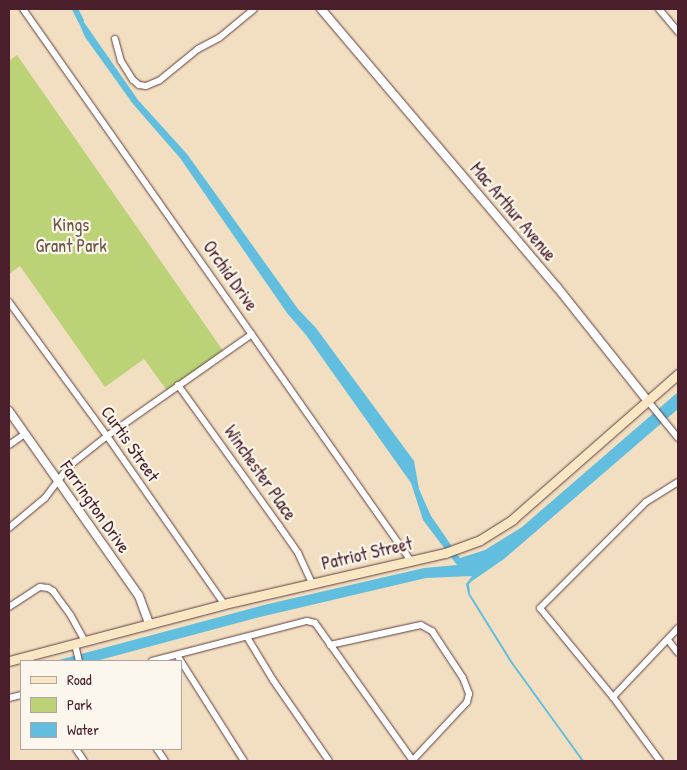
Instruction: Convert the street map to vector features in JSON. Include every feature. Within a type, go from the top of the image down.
[{"type":"main road","name":"Patriot Street","points":[[9,662],[75,646],[86,641],[224,604],[445,553],[480,540],[514,519],[678,374]]},
{"type":"street","name":"Orchid Drive","points":[[24,9],[411,561]]},
{"type":"street","points":[[115,39],[121,60],[133,80],[139,85],[146,86],[160,80],[198,49],[219,38],[254,9]]},
{"type":"street","name":"Mac Arthur Avenue","points":[[321,9],[557,287],[678,438]]},
{"type":"street","points":[[659,9],[678,32]]},
{"type":"street","name":"Curtis Street","points":[[9,302],[107,436],[224,604]]},
{"type":"street","points":[[9,528],[45,498],[68,467],[107,436],[252,334]]},
{"type":"street","name":"Winchester Place","points":[[178,385],[280,527],[298,554],[312,583]]},
{"type":"street","name":"Farrington Drive","points":[[9,411],[138,596],[149,624]]},
{"type":"street","points":[[9,445],[25,434]]},
{"type":"street","points":[[660,761],[613,697],[540,608],[646,502],[678,482]]},
{"type":"street","points":[[9,607],[40,587],[48,588],[53,591],[71,616],[86,641]]},
{"type":"street","points":[[156,660],[307,621],[315,623],[330,645],[412,761],[467,702],[470,694],[463,678],[432,631],[421,625],[330,645]]},
{"type":"street","points":[[613,697],[678,628]]},
{"type":"street","points":[[247,638],[273,680],[329,761]]},
{"type":"street","points":[[668,640],[678,654]]},
{"type":"street","points":[[75,646],[79,660]]},
{"type":"street","points":[[177,655],[180,660]]},
{"type":"street","points":[[182,663],[244,761]]},
{"type":"street","points":[[77,750],[84,761]]},
{"type":"street","points":[[158,750],[164,761]]},
{"type":"green space","name":"Kings Grant Park","points":[[17,55],[224,352],[168,392],[144,359],[105,387],[20,266],[9,274],[9,70],[10,60]]},
{"type":"water","points":[[79,15],[138,100],[187,154],[298,309],[316,328],[414,461],[419,489],[431,516],[460,558],[485,550],[522,527],[678,392],[678,409],[504,559],[472,581],[469,584],[470,593],[468,594],[466,584],[472,576],[426,578],[260,617],[100,660],[59,660],[264,605],[424,568],[457,565],[423,520],[411,483],[306,335],[287,313],[180,158],[133,104],[85,37],[76,16]]},
{"type":"waterway","points":[[75,9],[81,21]]},
{"type":"waterway","points":[[469,594],[512,663],[583,761]]}]
